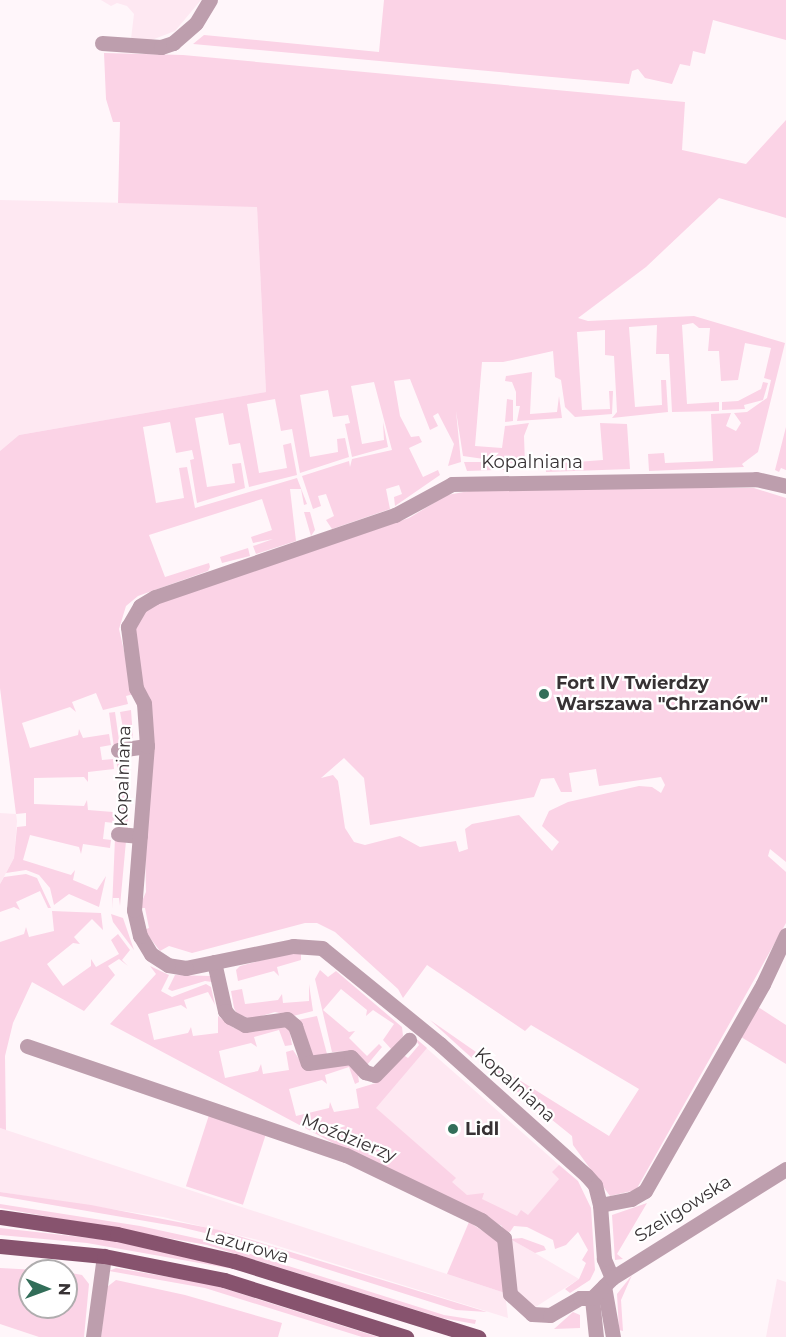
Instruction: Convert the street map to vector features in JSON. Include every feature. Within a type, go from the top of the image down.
[{"type":"main road","name":"Lazurowa","points":[[0,1217],[117,1234],[234,1261],[478,1337]]},
{"type":"main road","points":[[0,1246],[104,1256],[224,1280],[406,1337]]},
{"type":"street","points":[[102,44],[161,47],[173,43],[196,23],[210,0]]},
{"type":"street","name":"Kopalniana","points":[[608,1282],[600,1205],[595,1185],[334,955],[306,945],[186,968],[168,965],[151,954],[143,943],[134,910],[147,747],[144,703],[136,688],[128,639],[134,614],[154,597],[394,515],[452,484],[756,479],[786,486]]},
{"type":"street","points":[[118,750],[147,747]]},
{"type":"street","points":[[118,834],[140,836]]},
{"type":"street","points":[[600,1205],[631,1199],[645,1191],[763,984],[786,935]]},
{"type":"street","points":[[214,962],[225,1011],[230,1017],[245,1025],[287,1019],[295,1026],[308,1063],[351,1057],[365,1072],[375,1075],[409,1040]]},
{"type":"street","name":"Moździerzy","points":[[27,1047],[346,1155],[482,1220],[504,1238],[510,1294],[532,1314],[550,1316],[580,1298],[592,1298]]},
{"type":"street","name":"Szeligowska","points":[[592,1298],[608,1282],[786,1169]]},
{"type":"street","points":[[93,1337],[104,1256]]},
{"type":"street","points":[[608,1282],[613,1337]]},
{"type":"street","points":[[592,1298],[596,1337]]},
{"type":"shaded area","points":[[101,0],[201,0],[175,31],[149,41],[131,39],[134,14],[127,6],[117,3],[111,6]]},
{"type":"shaded area","points":[[384,0],[786,0],[786,40],[713,20],[705,54],[693,51],[690,66],[680,64],[672,84],[645,78],[638,69],[632,71],[629,84],[193,44],[204,35],[379,52]]},
{"type":"shaded area","points":[[104,53],[183,55],[685,102],[682,150],[746,164],[786,120],[786,218],[719,198],[646,267],[578,318],[588,321],[694,316],[785,343],[758,452],[742,464],[744,467],[649,471],[648,454],[664,453],[665,463],[713,461],[711,414],[731,413],[726,426],[736,431],[741,423],[734,413],[747,412],[767,398],[771,380],[764,378],[771,348],[745,343],[738,380],[721,381],[719,351],[708,351],[710,328],[699,328],[693,323],[682,325],[687,404],[719,402],[719,411],[672,412],[669,354],[656,354],[657,325],[629,327],[635,407],[662,405],[661,380],[666,380],[668,412],[612,418],[617,412],[614,356],[605,355],[605,330],[577,332],[582,410],[610,409],[609,391],[613,391],[612,414],[575,417],[565,407],[561,380],[555,377],[553,351],[503,362],[482,362],[475,446],[502,448],[505,426],[529,423],[524,436],[525,465],[463,456],[456,411],[461,462],[448,466],[454,444],[438,413],[433,416],[438,426],[430,430],[410,379],[394,381],[400,416],[411,437],[419,436],[422,442],[409,448],[423,477],[438,470],[440,475],[395,506],[394,497],[402,494],[399,485],[386,489],[390,509],[332,529],[326,520],[334,516],[326,494],[318,496],[321,506],[313,509],[302,476],[349,461],[350,467],[352,459],[392,450],[374,382],[351,386],[362,444],[384,440],[383,422],[388,447],[352,457],[345,424],[350,423],[348,415],[333,417],[328,390],[300,395],[310,457],[338,452],[337,439],[345,438],[349,457],[300,473],[292,429],[281,431],[275,399],[247,404],[259,473],[287,468],[283,445],[291,443],[297,475],[249,487],[240,443],[229,445],[223,413],[195,418],[207,487],[235,483],[232,464],[241,463],[245,488],[197,503],[190,460],[194,459],[192,450],[176,453],[170,422],[143,427],[156,503],[184,498],[179,468],[187,467],[195,508],[297,478],[307,504],[304,505],[301,489],[290,489],[296,541],[256,554],[253,546],[273,539],[253,543],[251,537],[272,530],[262,499],[149,535],[165,577],[209,563],[210,567],[208,571],[138,596],[126,606],[119,629],[134,694],[126,696],[128,704],[103,710],[96,693],[72,702],[76,712],[70,707],[22,723],[30,748],[78,735],[79,729],[83,738],[109,734],[111,745],[100,747],[102,760],[113,759],[114,769],[88,772],[88,782],[84,777],[34,778],[34,804],[84,806],[87,800],[88,810],[113,812],[114,823],[105,822],[103,839],[111,840],[110,848],[83,844],[81,854],[79,847],[30,835],[23,860],[71,875],[75,870],[73,880],[97,890],[106,876],[99,907],[69,894],[54,905],[50,888],[39,875],[26,870],[6,873],[14,858],[17,827],[26,826],[26,813],[16,814],[0,688],[0,451],[19,435],[266,392],[257,207],[118,203],[120,122],[113,122],[106,99]]},
{"type":"shaded area","points":[[0,200],[257,206],[266,392],[19,435],[0,451]]},
{"type":"shaded area","points":[[532,372],[530,414],[557,412],[559,396],[562,418],[517,421],[520,406],[516,406],[516,392],[512,382],[505,381],[506,376]]},
{"type":"shaded area","points":[[763,382],[768,383],[763,400],[744,405],[745,409],[722,410],[722,402],[738,401],[761,389]]},
{"type":"shaded area","points":[[507,399],[513,400],[513,421],[505,422]]},
{"type":"shaded area","points":[[600,423],[627,424],[630,469],[546,472],[545,453],[563,463],[603,460]]},
{"type":"shaded area","points":[[786,427],[786,470],[781,468],[779,472],[775,470]]},
{"type":"shaded area","points":[[464,462],[483,462],[503,469],[525,469],[467,471]]},
{"type":"shaded area","points":[[486,488],[754,488],[786,498],[786,862],[770,849],[768,856],[786,872],[786,923],[636,1190],[610,1196],[573,1145],[572,1136],[484,1065],[487,1060],[609,1136],[639,1089],[531,1025],[525,1031],[427,965],[403,998],[398,989],[335,932],[317,923],[305,923],[192,953],[169,946],[160,951],[144,930],[149,928],[145,908],[139,908],[146,892],[145,843],[154,749],[152,710],[149,696],[140,687],[134,632],[145,612],[157,604],[409,518],[447,495]],"holes":[[[344,758],[364,778],[370,825],[534,797],[541,779],[554,778],[561,792],[572,792],[569,773],[596,769],[599,786],[661,777],[665,785],[661,793],[652,787],[639,786],[568,802],[549,811],[542,826],[559,842],[552,851],[519,815],[472,824],[465,829],[468,849],[459,852],[456,841],[420,847],[400,836],[365,845],[354,842],[345,828],[338,781],[333,775],[321,778]]]},
{"type":"shaded area","points":[[304,512],[310,512],[315,530],[311,536]]},
{"type":"shaded area","points":[[248,548],[250,556],[222,563],[220,557]]},
{"type":"shaded area","points":[[131,710],[133,738],[125,739],[120,712]]},
{"type":"shaded area","points":[[115,712],[120,746],[114,747],[109,713]]},
{"type":"shaded area","points":[[126,753],[128,789],[119,788],[116,755]]},
{"type":"shaded area","points":[[119,793],[128,793],[128,829],[119,829]]},
{"type":"shaded area","points":[[0,813],[16,814],[17,821],[14,858],[0,884]]},
{"type":"shaded area","points":[[115,838],[126,841],[120,906],[119,898],[113,898],[112,909]]},
{"type":"shaded area","points":[[26,874],[37,878],[51,908],[48,908],[40,891],[16,902],[20,910],[14,907],[0,912],[0,884],[4,877]]},
{"type":"shaded area","points":[[52,911],[101,913],[103,930],[92,919],[74,937],[80,944],[73,943],[47,964],[63,986],[91,966],[91,959],[96,967],[119,954],[111,940],[118,934],[130,950],[122,960],[128,966],[119,959],[108,966],[115,975],[84,1011],[32,982],[13,1023],[5,1056],[6,1130],[0,1128],[0,942],[24,934],[26,927],[29,937],[54,931]]},
{"type":"shaded area","points":[[111,914],[123,918],[134,950],[113,922]]},
{"type":"shaded area","points":[[290,953],[301,953],[301,960],[277,967],[279,976],[274,971],[238,981],[236,970],[240,966]]},
{"type":"shaded area","points":[[150,966],[169,975],[161,991],[172,997],[206,984],[211,987],[215,1005],[208,992],[184,1000],[187,1009],[181,1005],[148,1014],[154,1040],[188,1033],[191,1027],[193,1036],[218,1033],[218,1016],[234,1028],[254,1029],[277,1022],[289,1028],[292,1045],[285,1046],[279,1030],[254,1037],[257,1047],[251,1043],[219,1051],[225,1078],[258,1071],[261,1064],[263,1074],[289,1070],[286,1052],[293,1050],[301,1062],[346,1061],[357,1067],[359,1082],[355,1084],[349,1067],[325,1075],[327,1084],[322,1080],[289,1089],[296,1116],[329,1108],[330,1102],[334,1112],[359,1108],[356,1089],[376,1083],[402,1054],[408,1058],[419,1045],[413,1036],[427,1048],[376,1108],[456,1178],[452,1182],[467,1195],[484,1193],[482,1199],[517,1216],[521,1210],[528,1215],[559,1179],[552,1172],[559,1165],[578,1181],[591,1208],[595,1270],[590,1280],[570,1293],[565,1289],[579,1279],[586,1263],[582,1260],[588,1250],[578,1232],[566,1245],[555,1249],[553,1240],[527,1227],[514,1226],[510,1232],[503,1231],[502,1226],[335,1144],[110,1024],[156,974]]},
{"type":"shaded area","points":[[320,970],[328,977],[336,971],[402,1027],[403,1036],[392,1050],[383,1040],[394,1024],[373,1010],[366,1016],[367,1010],[341,989],[323,1010],[349,1032],[355,1031],[349,1038],[367,1056],[379,1044],[382,1047],[367,1065],[354,1051],[332,1052],[315,979]]},
{"type":"shaded area","points":[[175,975],[210,976],[212,982],[205,981],[172,991],[168,989]]},
{"type":"shaded area","points":[[309,984],[313,1011],[293,1016],[275,1012],[251,1019],[237,1014],[234,1008],[231,991],[242,989],[245,1004],[278,1000],[282,994],[283,1003],[309,1001]]},
{"type":"shaded area","points":[[758,1007],[786,1025],[786,1064],[741,1037]]},
{"type":"shaded area","points":[[317,1016],[327,1054],[312,1058],[298,1020]]},
{"type":"shaded area","points":[[430,1020],[476,1052],[472,1058],[464,1051]]},
{"type":"shaded area","points":[[423,1045],[566,1171],[521,1224],[342,1134]]},
{"type":"shaded area","points":[[210,1112],[267,1131],[243,1205],[186,1186]]},
{"type":"shaded area","points":[[0,1128],[505,1293],[508,1318],[262,1241],[163,1217],[0,1192]]},
{"type":"shaded area","points":[[0,1192],[91,1205],[219,1230],[487,1312],[456,1310],[238,1241],[180,1227],[0,1196]]},
{"type":"shaded area","points":[[647,1203],[617,1254],[623,1259],[615,1260],[612,1215]]},
{"type":"shaded area","points":[[0,1204],[140,1226],[209,1241],[444,1315],[476,1320],[475,1324],[442,1318],[207,1245],[0,1208]]},
{"type":"shaded area","points":[[469,1222],[500,1242],[505,1293],[447,1274]]},
{"type":"shaded area","points":[[0,1228],[117,1241],[250,1272],[87,1243],[0,1235]]},
{"type":"shaded area","points":[[522,1238],[544,1246],[546,1250],[535,1253],[510,1239]]},
{"type":"shaded area","points":[[510,1239],[579,1279],[534,1308],[518,1295],[515,1287]]},
{"type":"shaded area","points":[[0,1268],[18,1269],[18,1319],[78,1319],[78,1274],[82,1275],[89,1284],[84,1337],[39,1337],[0,1324]]},
{"type":"shaded area","points":[[116,1268],[210,1284],[378,1337],[362,1337],[205,1288],[109,1271]]},
{"type":"shaded area","points":[[632,1275],[621,1300],[623,1331],[619,1330],[617,1294]]},
{"type":"shaded area","points":[[777,1279],[786,1282],[786,1337],[766,1337]]},
{"type":"shaded area","points":[[116,1280],[185,1295],[282,1323],[278,1337],[101,1337],[107,1287]]},
{"type":"shaded area","points":[[573,1312],[580,1315],[580,1328],[554,1329]]},
{"type":"place","name":"Fort IV Twierdzy Warszawa \"Chrzanów\"","points":[[544,694]]},
{"type":"place","name":"Lidl","points":[[453,1129]]}]
